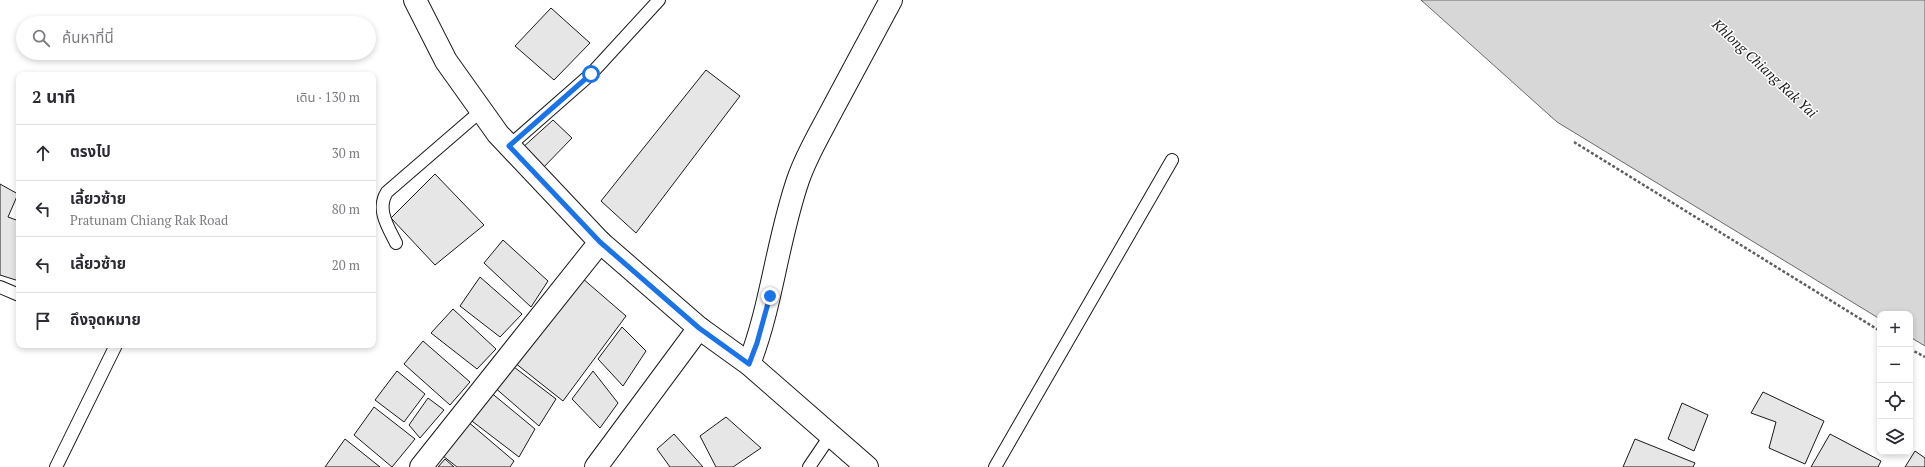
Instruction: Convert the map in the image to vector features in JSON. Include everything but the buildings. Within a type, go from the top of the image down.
[{"type":"street","points":[[415,0],[446,61],[498,134],[600,242],[699,328],[749,364],[867,467]]},
{"type":"street","points":[[749,364],[757,343],[770,296],[786,218],[798,178],[810,151],[891,0]]},
{"type":"street","points":[[421,467],[600,242]]},
{"type":"street","points":[[596,467],[699,328]]},
{"type":"lane","points":[[509,146],[591,74],[658,0]]},
{"type":"lane","points":[[396,243],[385,222],[382,208],[382,201],[387,192],[482,110]]},
{"type":"lane","points":[[994,467],[1172,160]]},
{"type":"lane","points":[[0,287],[16,294]]},
{"type":"lane","points":[[56,467],[115,348]]},
{"type":"lane","points":[[809,467],[830,436]]},
{"type":"path","points":[[1574,142],[1877,329]]},
{"type":"path","points":[[1913,351],[1925,357]]},
{"type":"water","name":"Khlong Chiang Rak Yai","points":[[1421,0],[1925,0],[1925,346],[1913,339],[1913,311],[1877,311],[1877,317],[1557,122]]},
{"type":"route","points":[[591,74],[509,146],[600,242],[699,328],[749,364],[757,343],[770,296]]}]
